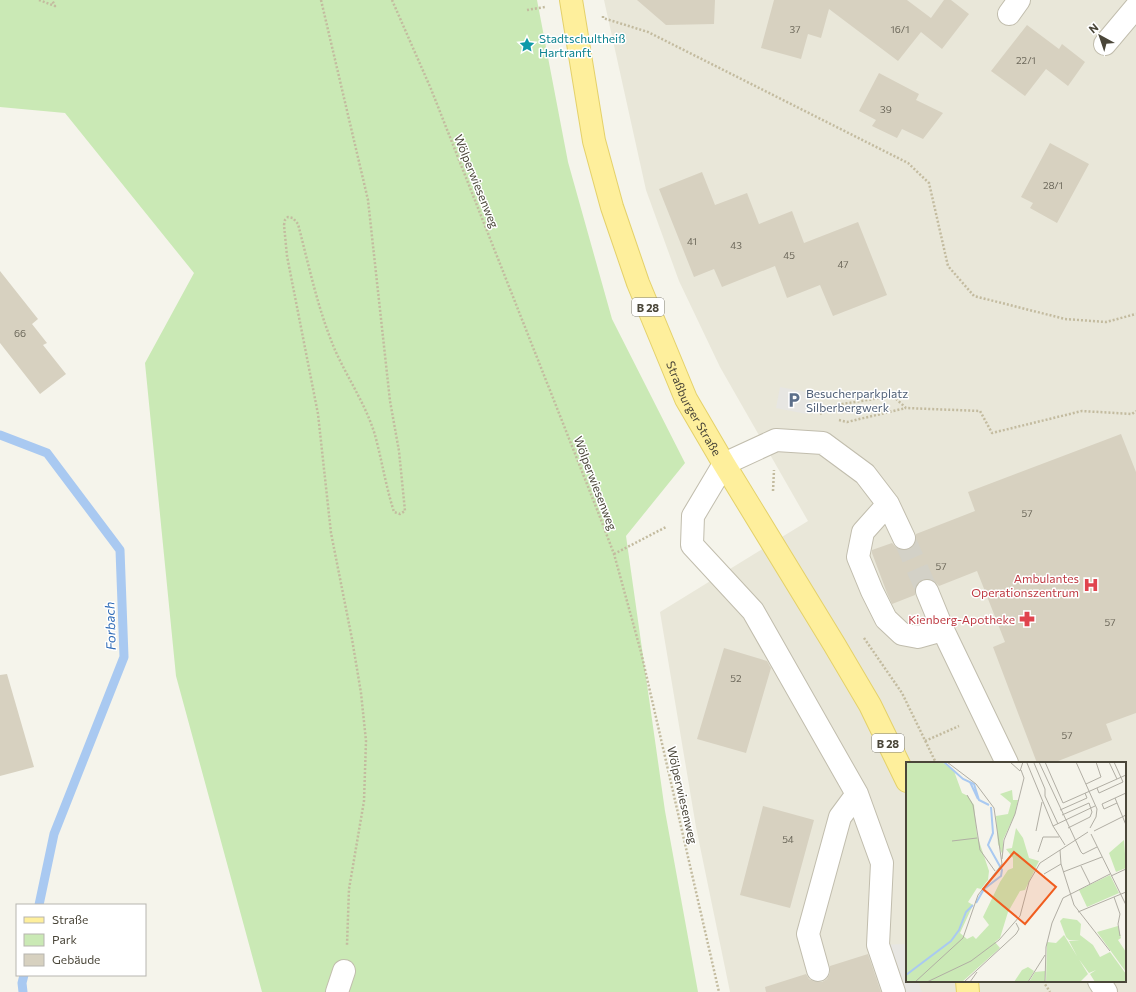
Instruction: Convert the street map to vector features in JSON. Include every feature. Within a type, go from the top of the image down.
[{"type":"main road","name":"Straßburger Straße","points":[[571,0],[594,141],[614,214],[638,283],[686,399],[870,705],[906,778]]},
{"type":"main road","points":[[967,982],[968,992]]},
{"type":"lane","points":[[1105,44],[1136,8]]},
{"type":"lane","points":[[894,992],[878,945],[882,863],[858,794],[753,611],[692,545],[693,516],[724,464],[776,440],[823,443],[865,474],[888,504],[904,538]]},
{"type":"lane","points":[[888,504],[863,532],[858,557],[872,592],[886,619],[902,634],[918,636],[943,630]]},
{"type":"lane","points":[[927,591],[943,630],[1007,762]]},
{"type":"lane","points":[[818,970],[808,934],[840,817],[858,794]]},
{"type":"lane","points":[[338,992],[344,971]]},
{"type":"lane","points":[[1100,982],[1106,992]]},
{"type":"path","points":[[39,0],[55,6],[52,0]]},
{"type":"path","points":[[321,0],[368,200],[390,401],[399,451],[405,511],[400,514],[394,512],[375,435],[362,401],[324,323],[298,224],[293,218],[288,217],[285,220],[284,225],[287,256],[318,414],[331,533],[361,692],[366,741],[364,801],[349,889],[344,971]]},
{"type":"path","name":"Wölperwiesenweg","points":[[392,0],[439,110],[614,554],[641,652],[719,992]]},
{"type":"path","points":[[603,18],[648,32],[908,163],[929,183],[948,266],[974,296],[1065,318],[1106,322],[1136,314]]},
{"type":"path","points":[[820,415],[836,405],[894,396],[906,408]]},
{"type":"path","points":[[847,422],[906,408],[980,411],[992,433],[1082,411],[1132,414],[1136,411]]},
{"type":"path","points":[[773,492],[776,440]]},
{"type":"path","points":[[614,554],[664,528],[693,516]]},
{"type":"path","points":[[863,635],[902,693],[936,762]]},
{"type":"path","points":[[925,741],[984,716]]},
{"type":"path","points":[[1044,982],[1050,992]]},
{"type":"shaded area","points":[[604,0],[1136,0],[1136,992],[730,992],[696,827],[660,612],[808,521],[720,367],[679,281],[646,190]]},
{"type":"shaded area","name":"Besucherparkplatz Silberbergwerk","points":[[780,387],[811,393],[807,414],[776,408]]},
{"type":"shaded area","points":[[905,944],[906,982],[918,982],[922,992],[894,992],[878,945]]},
{"type":"green space","points":[[0,0],[537,0],[568,162],[612,319],[685,463],[626,536],[665,811],[698,992],[262,992],[176,676],[145,363],[194,273],[65,113],[0,107]]},
{"type":"building","points":[[637,0],[715,0],[714,24],[666,25]]},
{"type":"building","points":[[774,0],[907,0],[931,18],[944,0],[951,0],[969,14],[942,49],[921,32],[898,61],[829,9],[821,38],[808,34],[801,59],[761,48]]},
{"type":"building","points":[[1027,25],[1059,49],[1062,44],[1085,62],[1068,86],[1046,69],[1025,96],[991,71]]},
{"type":"building","points":[[879,73],[919,94],[916,100],[943,113],[923,139],[902,129],[897,138],[872,126],[876,120],[859,111]]},
{"type":"building","points":[[1050,143],[1089,164],[1057,223],[1030,208],[1033,203],[1021,197]]},
{"type":"building","points":[[702,172],[715,205],[747,193],[759,224],[792,211],[804,243],[858,222],[887,295],[833,316],[820,285],[787,298],[775,266],[722,287],[714,269],[694,277],[659,189]]},
{"type":"building","points":[[0,271],[38,319],[32,324],[47,343],[43,345],[66,374],[40,394],[0,343]]},
{"type":"building","points":[[1121,434],[1136,472],[1136,713],[1106,724],[1112,740],[1056,762],[1037,762],[993,647],[1005,642],[977,571],[939,586],[934,581],[923,579],[917,584],[915,595],[892,604],[872,550],[892,543],[897,548],[903,550],[909,549],[914,545],[916,534],[975,511],[968,492]]},
{"type":"building","points":[[724,648],[767,661],[771,668],[746,753],[697,739]]},
{"type":"building","points":[[7,674],[34,767],[0,776],[0,675]]},
{"type":"building","points":[[763,806],[814,820],[790,908],[740,895]]},
{"type":"building","points":[[868,954],[881,992],[766,992],[765,987],[806,974],[809,979],[815,982],[822,982],[827,979],[830,973],[830,966]]},
{"type":"waterway","name":"Forbach","points":[[0,435],[47,453],[120,550],[124,657],[54,834],[39,904]]},
{"type":"waterway","name":"Forbach","points":[[23,992],[22,983],[24,976]]},
{"type":"tunnel","points":[[904,538],[927,591]]},
{"type":"place","name":"Stadtschultheiß Hartranft","points":[[527,45]]},
{"type":"place","name":"Besucherparkplatz Silberbergwerk","points":[[794,400]]},
{"type":"place","name":"Ambulantes Operationszentrum","points":[[1091,585]]},
{"type":"place","name":"Kienberg-Apotheke","points":[[1027,619]]}]
